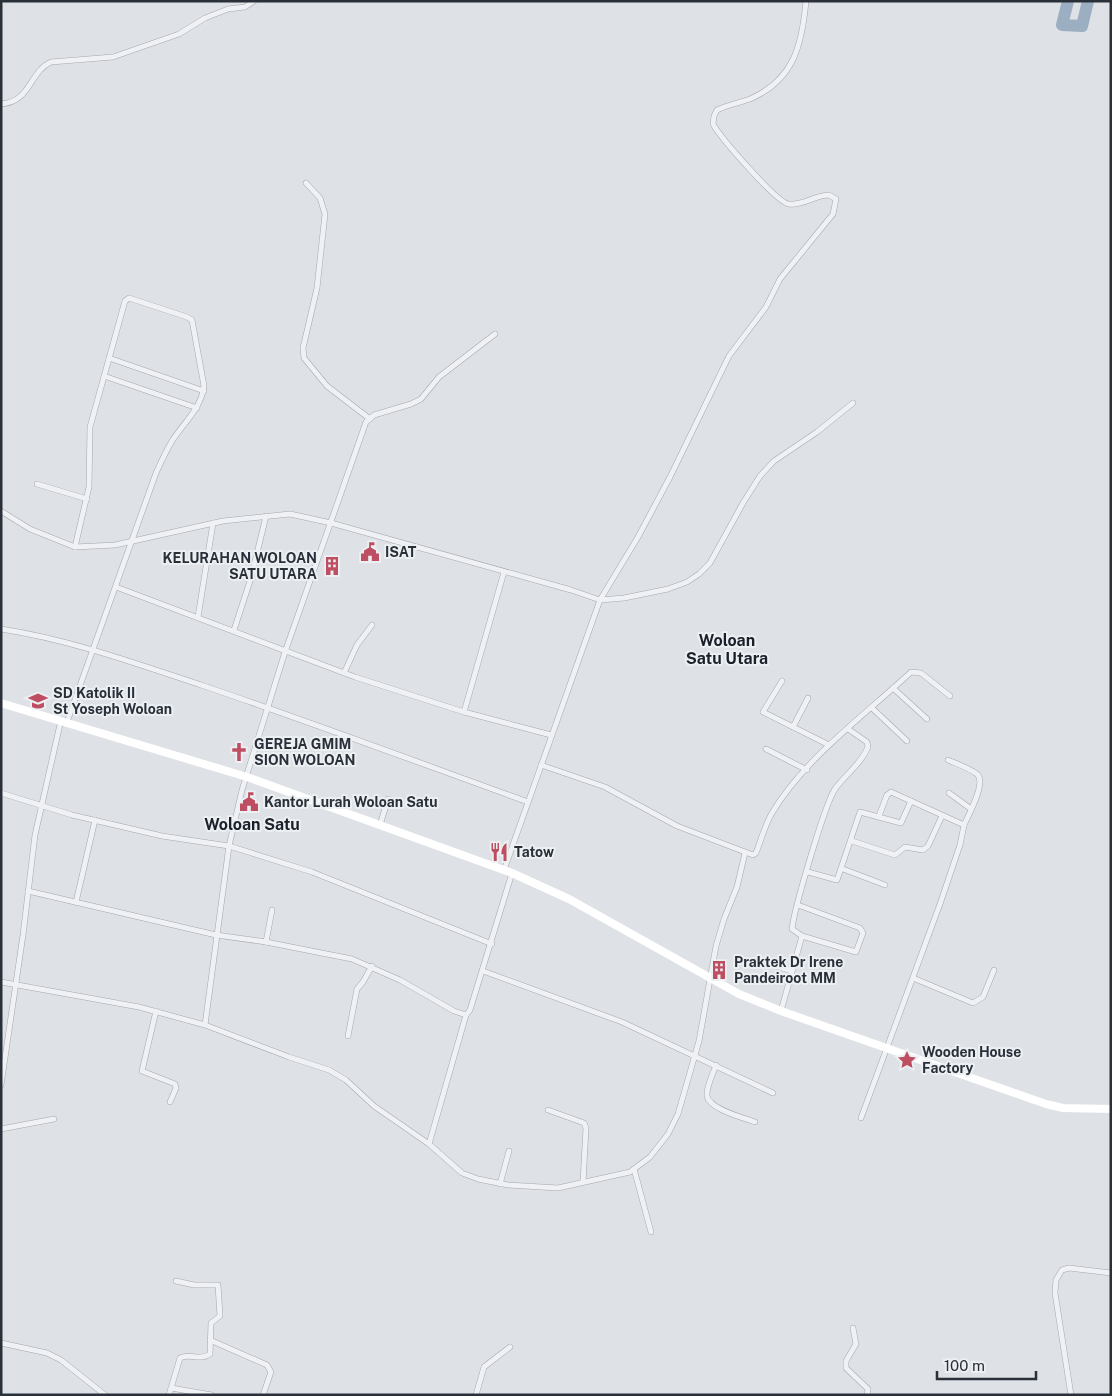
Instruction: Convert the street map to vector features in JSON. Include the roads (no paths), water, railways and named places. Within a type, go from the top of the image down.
[{"type":"main road","points":[[1,703],[247,777],[508,871],[563,895],[708,978],[751,1000],[781,1011],[1046,1104],[1063,1108],[1111,1109]]},
{"type":"street","points":[[1,104],[14,102],[26,91],[43,67],[51,62],[113,57],[171,37],[205,18],[228,9],[245,7],[254,1]]},
{"type":"street","points":[[429,1144],[466,1014],[470,1010],[492,944],[508,871],[528,802],[600,600],[638,537],[670,477],[729,356],[766,307],[780,279],[818,236],[836,207],[836,199],[829,194],[796,204],[781,202],[747,166],[713,124],[717,110],[761,94],[775,85],[787,71],[801,38],[806,1]]},
{"type":"street","points":[[306,183],[320,198],[325,214],[317,288],[303,348],[304,358],[328,386],[370,419]]},
{"type":"street","points":[[1,1085],[40,805],[64,721],[116,587],[130,542],[165,455],[197,408],[204,391],[192,320],[180,314],[127,298],[125,301],[90,427],[87,499],[75,547]]},
{"type":"street","points":[[205,1025],[229,846],[247,777],[285,652],[366,422],[421,399],[439,377],[495,334]]},
{"type":"street","points":[[110,358],[204,391]]},
{"type":"street","points":[[104,376],[197,408]]},
{"type":"street","points":[[1,511],[30,529],[75,547],[103,546],[130,542],[213,524],[290,514],[331,523],[571,590],[600,600],[624,598],[668,589],[687,582],[699,574],[710,563],[760,476],[774,461],[817,432],[854,403]]},
{"type":"street","points":[[36,484],[87,499]]},
{"type":"street","points":[[234,630],[251,578],[266,516]]},
{"type":"street","points":[[198,616],[213,524]]},
{"type":"street","points":[[464,712],[504,572]]},
{"type":"street","points":[[116,587],[198,616],[285,652],[344,673],[464,712],[551,735]]},
{"type":"street","points":[[344,673],[361,640],[372,625]]},
{"type":"street","points":[[1,629],[39,634],[92,649],[268,708],[528,802]]},
{"type":"street","points":[[541,765],[605,787],[677,826],[753,855],[756,853],[771,814],[807,770],[829,745],[911,672],[916,670],[950,696]]},
{"type":"street","points":[[782,681],[763,712],[829,745]]},
{"type":"street","points":[[893,688],[926,718]]},
{"type":"street","points":[[793,727],[808,698]]},
{"type":"street","points":[[872,708],[907,741]]},
{"type":"street","points":[[798,905],[860,928],[862,931],[858,949],[854,954],[802,936],[792,929],[798,905],[831,798],[868,747],[867,742],[848,728]]},
{"type":"street","points":[[766,748],[807,770]]},
{"type":"street","points":[[861,1118],[913,978],[957,854],[964,825],[978,791],[979,777],[948,760]]},
{"type":"street","points":[[879,816],[890,792],[964,825]]},
{"type":"street","points":[[1,793],[95,820],[196,843],[229,846],[312,872],[492,944]]},
{"type":"street","points":[[949,793],[971,809]]},
{"type":"street","points":[[380,825],[388,799]]},
{"type":"street","points":[[808,872],[836,881],[843,870],[861,810],[901,823],[912,801]]},
{"type":"street","points":[[852,841],[895,855],[905,847],[923,850],[928,846],[942,816]]},
{"type":"street","points":[[76,902],[95,820]]},
{"type":"street","points":[[1,982],[156,1011],[205,1025],[338,1074],[383,1113],[429,1144],[462,1173],[500,1184],[550,1188],[623,1174],[634,1170],[650,1157],[674,1124],[695,1055],[705,1011],[708,978],[724,919],[741,876],[745,853]]},
{"type":"street","points":[[843,870],[885,885]]},
{"type":"street","points":[[28,891],[216,936],[266,942],[339,956],[372,966],[454,1012],[466,1014]]},
{"type":"street","points":[[266,942],[272,910]]},
{"type":"street","points":[[781,1011],[802,936]]},
{"type":"street","points":[[766,963],[792,971]]},
{"type":"street","points":[[348,1036],[357,989],[372,966]]},
{"type":"street","points":[[913,978],[973,1003],[983,998],[994,970]]},
{"type":"street","points":[[483,971],[622,1022],[773,1093]]},
{"type":"street","points":[[156,1011],[142,1071],[175,1084],[176,1088],[170,1102]]},
{"type":"street","points":[[716,1065],[707,1096],[710,1103],[716,1108],[755,1122]]},
{"type":"street","points":[[548,1110],[584,1123],[586,1128],[583,1182]]},
{"type":"street","points":[[1,1129],[54,1119]]},
{"type":"street","points":[[500,1184],[509,1151]]},
{"type":"street","points":[[634,1170],[651,1232]]},
{"type":"street","points":[[1071,1395],[1055,1293],[1056,1280],[1062,1270],[1069,1268],[1111,1273]]},
{"type":"street","points":[[169,1395],[180,1358],[184,1356],[208,1356],[210,1351],[211,1323],[220,1316],[219,1286],[216,1284],[194,1285],[176,1281]]},
{"type":"street","points":[[853,1328],[856,1344],[846,1361],[846,1368],[868,1388],[867,1395]]},
{"type":"street","points":[[210,1340],[267,1365],[271,1372],[263,1395]]},
{"type":"street","points":[[1,1343],[47,1353],[61,1360],[105,1395]]},
{"type":"street","points":[[476,1395],[484,1367],[510,1347]]},
{"type":"street","points":[[171,1388],[212,1395]]},
{"type":"waterway","points":[[1068,1],[1062,25],[1082,26],[1088,1]]},
{"type":"place","name":"ISAT","points":[[370,552]]},
{"type":"place","name":"KELURAHAN WOLOAN SATU UTARA","points":[[332,566]]},
{"type":"place","name":"SD Katolik II St Yoseph Woloan","points":[[38,701]]},
{"type":"place","name":"GEREJA GMIM SION WOLOAN","points":[[239,752]]},
{"type":"place","name":"Kantor Lurah Woloan Satu","points":[[249,802]]},
{"type":"place","name":"Tatow","points":[[499,852]]},
{"type":"place","name":"Praktek Dr Irene Pandeiroot MM","points":[[719,970]]},
{"type":"place","name":"Wooden House Factory","points":[[907,1060]]},
{"type":"district","name":"Woloan Satu Utara","points":[[727,649]]},
{"type":"district","name":"Woloan Satu","points":[[252,824]]}]
